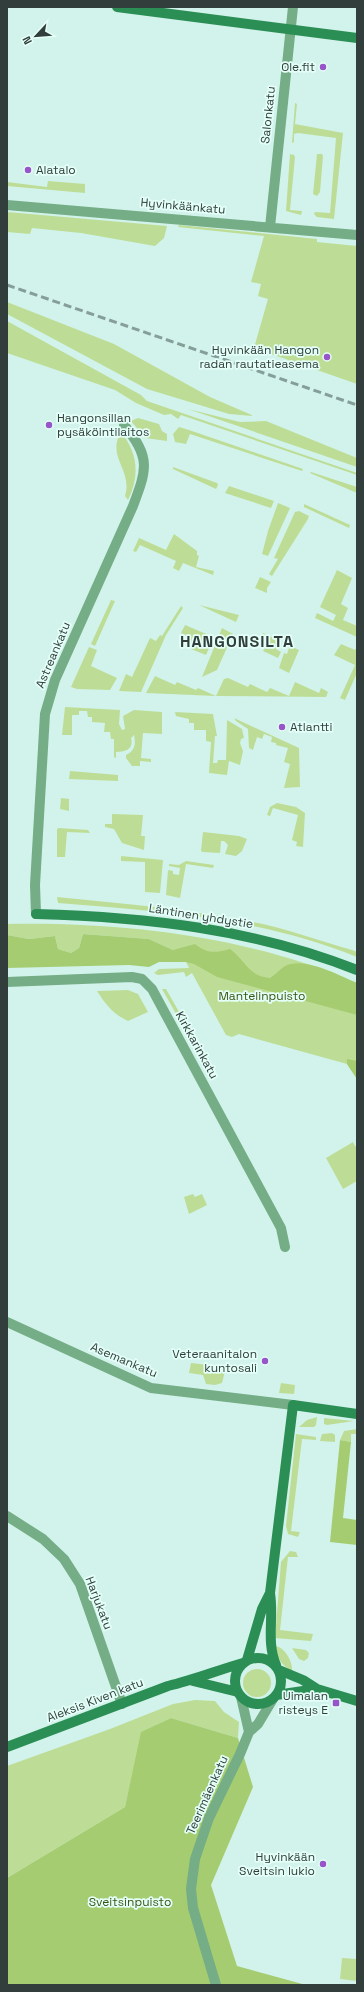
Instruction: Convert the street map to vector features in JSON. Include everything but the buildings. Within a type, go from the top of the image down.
[{"type":"street","points":[[117,7],[357,38]]},
{"type":"street","name":"Salonkatu","points":[[270,227],[282,99],[293,7]]},
{"type":"street","name":"Hyvinkäänkatu","points":[[7,205],[357,235]]},
{"type":"street","name":"Astreankatu","points":[[36,914],[36,885],[45,714],[55,680],[133,506],[142,483],[145,469],[141,448],[124,425]]},
{"type":"street","name":"Läntinen yhdystie","points":[[36,914],[107,917],[181,924],[261,939],[305,951],[357,970]]},
{"type":"street","name":"Kirkkarinkatu","points":[[7,982],[132,977],[142,979],[152,989],[281,1228],[285,1247]]},
{"type":"street","name":"Asemankatu","points":[[7,1322],[151,1388],[274,1401],[357,1414]]},
{"type":"street","points":[[275,1697],[281,1683],[278,1668],[270,1649],[272,1611],[270,1593],[293,1405]]},
{"type":"street","name":"Harjukatu","points":[[7,1516],[42,1539],[64,1559],[80,1584],[122,1704]]},
{"type":"street","points":[[248,1732],[240,1694],[235,1680],[239,1668],[245,1661],[262,1609],[270,1593]]},
{"type":"street","points":[[245,1661],[263,1658],[278,1668],[317,1689],[357,1701]]},
{"type":"street","name":"Aleksis Kiven katu","points":[[7,1746],[168,1686],[193,1681],[217,1670],[245,1661]]},
{"type":"street","name":"Aleksis Kiven katu","points":[[193,1681],[240,1694]]},
{"type":"street","points":[[240,1694],[253,1704],[267,1702],[275,1697],[317,1689]]},
{"type":"street","name":"Teerimäenkatu","points":[[216,1985],[193,1908],[191,1889],[193,1874],[200,1840],[240,1754],[248,1732],[258,1724],[275,1697]]},
{"type":"green space","points":[[295,103],[297,104],[295,124],[343,133],[334,219],[317,217],[314,214],[315,212],[330,213],[336,138],[298,133],[294,134],[294,142],[292,143]]},
{"type":"green space","points":[[290,154],[294,155],[295,157],[290,210],[302,211],[301,215],[286,211]]},
{"type":"green space","points":[[317,154],[322,154],[323,156],[320,192],[317,196],[313,194]]},
{"type":"green space","points":[[48,181],[85,184],[85,193],[7,186],[7,182],[47,187]]},
{"type":"green space","points":[[7,212],[167,226],[164,238],[155,246],[81,233],[32,228],[30,234],[7,232]]},
{"type":"green space","points":[[179,225],[317,239],[317,242],[357,246],[357,384],[254,348],[268,299],[258,296],[261,284],[251,282],[264,236],[178,227]]},
{"type":"green space","points":[[7,302],[114,344],[210,397],[254,416],[229,414],[147,389],[7,314]]},
{"type":"green space","points":[[7,321],[141,395],[147,401],[357,473],[357,475],[181,415],[178,419],[171,414],[164,415],[136,403],[115,390],[7,353]]},
{"type":"green space","points":[[188,409],[240,422],[266,421],[357,458],[357,467]]},
{"type":"green space","points":[[138,418],[159,424],[162,431],[167,434],[167,441],[145,438],[131,421]]},
{"type":"green space","points":[[179,427],[303,469],[302,471],[190,434],[186,444],[175,442],[173,434]]},
{"type":"green space","points":[[121,432],[127,440],[134,456],[136,473],[132,491],[128,500],[125,496],[127,487],[126,479],[116,449],[117,441]]},
{"type":"green space","points":[[173,467],[217,483],[218,485],[216,489],[173,469]]},
{"type":"green space","points":[[311,472],[357,487],[357,493],[310,473]]},
{"type":"green space","points":[[229,486],[274,501],[271,508],[225,493]]},
{"type":"green space","points":[[278,503],[290,508],[268,556],[262,554]]},
{"type":"green space","points":[[304,504],[350,525],[349,528],[304,507]]},
{"type":"green space","points":[[299,511],[309,516],[308,519],[272,576],[269,574],[278,559],[274,558],[295,512]]},
{"type":"green space","points":[[174,534],[197,551],[197,555],[199,556],[196,567],[214,571],[213,575],[183,563],[179,571],[173,568],[176,561],[140,545],[136,552],[133,551],[139,538],[166,550]]},
{"type":"green space","points":[[337,570],[352,578],[341,604],[348,608],[343,620],[357,626],[357,637],[315,618],[317,613],[333,621],[336,615],[320,607]]},
{"type":"green space","points":[[260,577],[271,582],[267,588],[267,593],[255,588]]},
{"type":"green space","points":[[111,600],[115,601],[95,646],[91,644]]},
{"type":"green space","points":[[199,605],[239,615],[236,622]]},
{"type":"green space","points":[[181,606],[183,608],[166,635],[141,692],[119,691],[126,674],[132,677],[150,638],[156,641],[160,635],[162,636]]},
{"type":"green space","points":[[185,625],[211,636],[207,645],[210,646],[206,655],[191,649],[193,644],[188,642],[190,637],[181,633]]},
{"type":"green space","points":[[222,628],[233,634],[217,670],[202,677]]},
{"type":"green space","points":[[263,633],[279,641],[276,649],[281,652],[278,658],[263,651],[265,648],[261,646],[262,643],[259,641]]},
{"type":"green space","points":[[341,644],[355,650],[357,646],[357,673],[345,700],[340,698],[355,665],[334,655]]},
{"type":"green space","points":[[288,645],[299,650],[289,673],[279,668],[284,653],[287,654],[289,648]]},
{"type":"green space","points":[[89,647],[97,650],[91,666],[117,678],[110,690],[77,689],[71,687]]},
{"type":"green space","points":[[155,676],[175,685],[177,682],[196,690],[198,688],[216,696],[146,693]]},
{"type":"green space","points":[[228,678],[248,687],[250,684],[267,692],[270,688],[289,696],[295,682],[319,693],[321,688],[328,692],[326,697],[216,696],[224,679]]},
{"type":"green space","points":[[65,707],[120,710],[119,724],[122,730],[125,729],[123,716],[134,710],[162,712],[162,734],[143,733],[141,758],[151,759],[151,762],[140,761],[140,766],[132,766],[126,758],[126,755],[134,747],[134,735],[131,738],[132,742],[130,747],[126,750],[116,752],[116,758],[114,757],[114,739],[111,739],[110,732],[104,732],[105,723],[92,722],[92,717],[88,717],[87,711],[79,711],[79,715],[72,715],[72,735],[62,735]]},
{"type":"green space","points":[[175,712],[213,714],[217,736],[215,736],[213,763],[217,763],[218,760],[226,760],[227,720],[242,729],[244,738],[241,739],[240,743],[243,751],[240,765],[229,761],[227,775],[209,773],[211,742],[206,741],[206,730],[194,730],[194,723],[189,723],[189,719],[176,716]]},
{"type":"green space","points":[[234,718],[299,748],[300,787],[284,788],[290,764],[284,762],[288,748],[276,745],[276,743],[271,742],[272,737],[264,734],[262,739],[257,737],[253,750],[249,748],[248,729]]},
{"type":"green space","points":[[70,771],[118,775],[118,781],[69,779]]},
{"type":"green space","points":[[61,798],[69,799],[69,811],[60,809]]},
{"type":"green space","points":[[277,803],[296,807],[305,813],[303,847],[296,846],[297,842],[292,840],[298,815],[273,808],[270,816],[267,815],[270,807]]},
{"type":"green space","points":[[112,814],[143,815],[141,836],[145,836],[144,850],[122,843],[114,829],[105,827],[105,824],[112,824]]},
{"type":"green space","points":[[57,829],[88,830],[90,833],[67,832],[65,857],[57,857]]},
{"type":"green space","points":[[203,832],[239,836],[247,839],[242,851],[236,856],[225,854],[228,845],[224,841],[221,841],[220,853],[203,852],[201,851]]},
{"type":"green space","points":[[121,856],[163,860],[160,893],[145,892],[145,862],[121,861]]},
{"type":"green space","points":[[186,861],[214,865],[213,868],[186,864],[180,898],[166,895],[168,870],[173,871],[173,874],[179,875],[180,868],[169,866],[169,864],[179,865]]},
{"type":"green space","points":[[57,897],[215,915],[267,925],[352,950],[357,952],[357,957],[284,933],[247,925],[172,913],[58,903]]},
{"type":"green space","name":"Mantelinpuisto","points":[[7,924],[96,926],[141,929],[185,935],[229,943],[272,954],[315,967],[357,983],[357,1079],[347,1064],[239,1034],[232,1037],[226,1035],[192,973],[186,977],[184,972],[158,975],[154,973],[159,969],[189,968],[180,950],[173,950],[149,939],[83,934],[79,948],[71,953],[58,949],[55,936],[29,939],[7,935]]},
{"type":"green space","points":[[83,934],[149,939],[173,950],[195,944],[204,950],[212,952],[230,949],[252,971],[263,977],[270,978],[285,966],[301,963],[311,965],[331,971],[357,983],[357,1015],[217,977],[194,964],[186,962],[159,962],[149,967],[129,965],[7,968],[7,935],[29,939],[55,936],[58,949],[71,953],[79,948]]},
{"type":"green space","points":[[162,989],[166,989],[195,1040],[192,1042]]},
{"type":"green space","points":[[128,990],[138,994],[148,1012],[128,1021],[110,1009],[97,991]]},
{"type":"green space","points":[[347,1059],[357,1061],[357,1079],[347,1064]]},
{"type":"green space","points":[[353,1142],[355,1146],[357,1146],[357,1181],[343,1189],[326,1158]]},
{"type":"green space","points":[[193,1194],[195,1197],[202,1194],[207,1205],[189,1214],[184,1197]]},
{"type":"green space","points":[[191,1363],[226,1367],[222,1383],[215,1385],[206,1384],[203,1375],[189,1373]]},
{"type":"green space","points":[[281,1383],[295,1385],[294,1394],[279,1393]]},
{"type":"green space","points":[[317,1417],[316,1425],[314,1427],[299,1427],[307,1420]]},
{"type":"green space","points":[[324,1418],[354,1421],[327,1425],[324,1424]]},
{"type":"green space","points":[[357,1429],[357,1434],[351,1434],[351,1442],[340,1440],[344,1431]]},
{"type":"green space","points":[[332,1433],[335,1435],[335,1442],[320,1441],[322,1434]]},
{"type":"green space","points":[[296,1434],[316,1437],[316,1440],[302,1439],[291,1531],[300,1532],[298,1537],[288,1534],[286,1526]]},
{"type":"green space","points":[[340,1440],[351,1442],[343,1518],[357,1520],[357,1545],[330,1542]]},
{"type":"green space","points":[[290,1551],[296,1552],[298,1557],[288,1557],[280,1630],[313,1634],[311,1641],[275,1638],[281,1562]]},
{"type":"green space","points":[[275,1646],[282,1649],[288,1656],[292,1671],[280,1661]]},
{"type":"green space","points":[[292,1648],[306,1650],[309,1653],[308,1658],[304,1661],[299,1659]]},
{"type":"green space","points":[[257,1669],[267,1673],[271,1683],[267,1693],[257,1697],[247,1693],[243,1683],[247,1673]]},
{"type":"green space","points":[[195,1700],[215,1701],[224,1712],[239,1722],[238,1738],[171,1718],[142,1732],[125,1807],[7,1878],[7,1766],[110,1729],[173,1704]]},
{"type":"green space","name":"Sveitsinpuisto","points":[[171,1718],[238,1738],[253,1787],[211,1885],[237,1966],[306,1985],[7,1985],[7,1878],[125,1807],[141,1732]]},
{"type":"green space","points":[[342,1958],[357,1959],[357,1981],[340,1979]]},
{"type":"railway","points":[[7,285],[357,405]]},
{"type":"place","name":"Ole.fit","points":[[323,67]]},
{"type":"place","name":"Alatalo","points":[[28,170]]},
{"type":"place","name":"Hyvinkään Hangon radan rautatieasema","points":[[327,357]]},
{"type":"place","name":"Hangonsillan pysäköintilaitos","points":[[49,425]]},
{"type":"place","name":"Atlantti","points":[[282,727]]},
{"type":"place","name":"Veteraanitalon kuntosali","points":[[265,1361]]},
{"type":"place","name":"Uimalan risteys E","points":[[336,1703]]},
{"type":"place","name":"Hyvinkään Sveitsin lukio","points":[[323,1864]]},
{"type":"district","name":"HANGONSILTA","points":[[237,641]]}]
